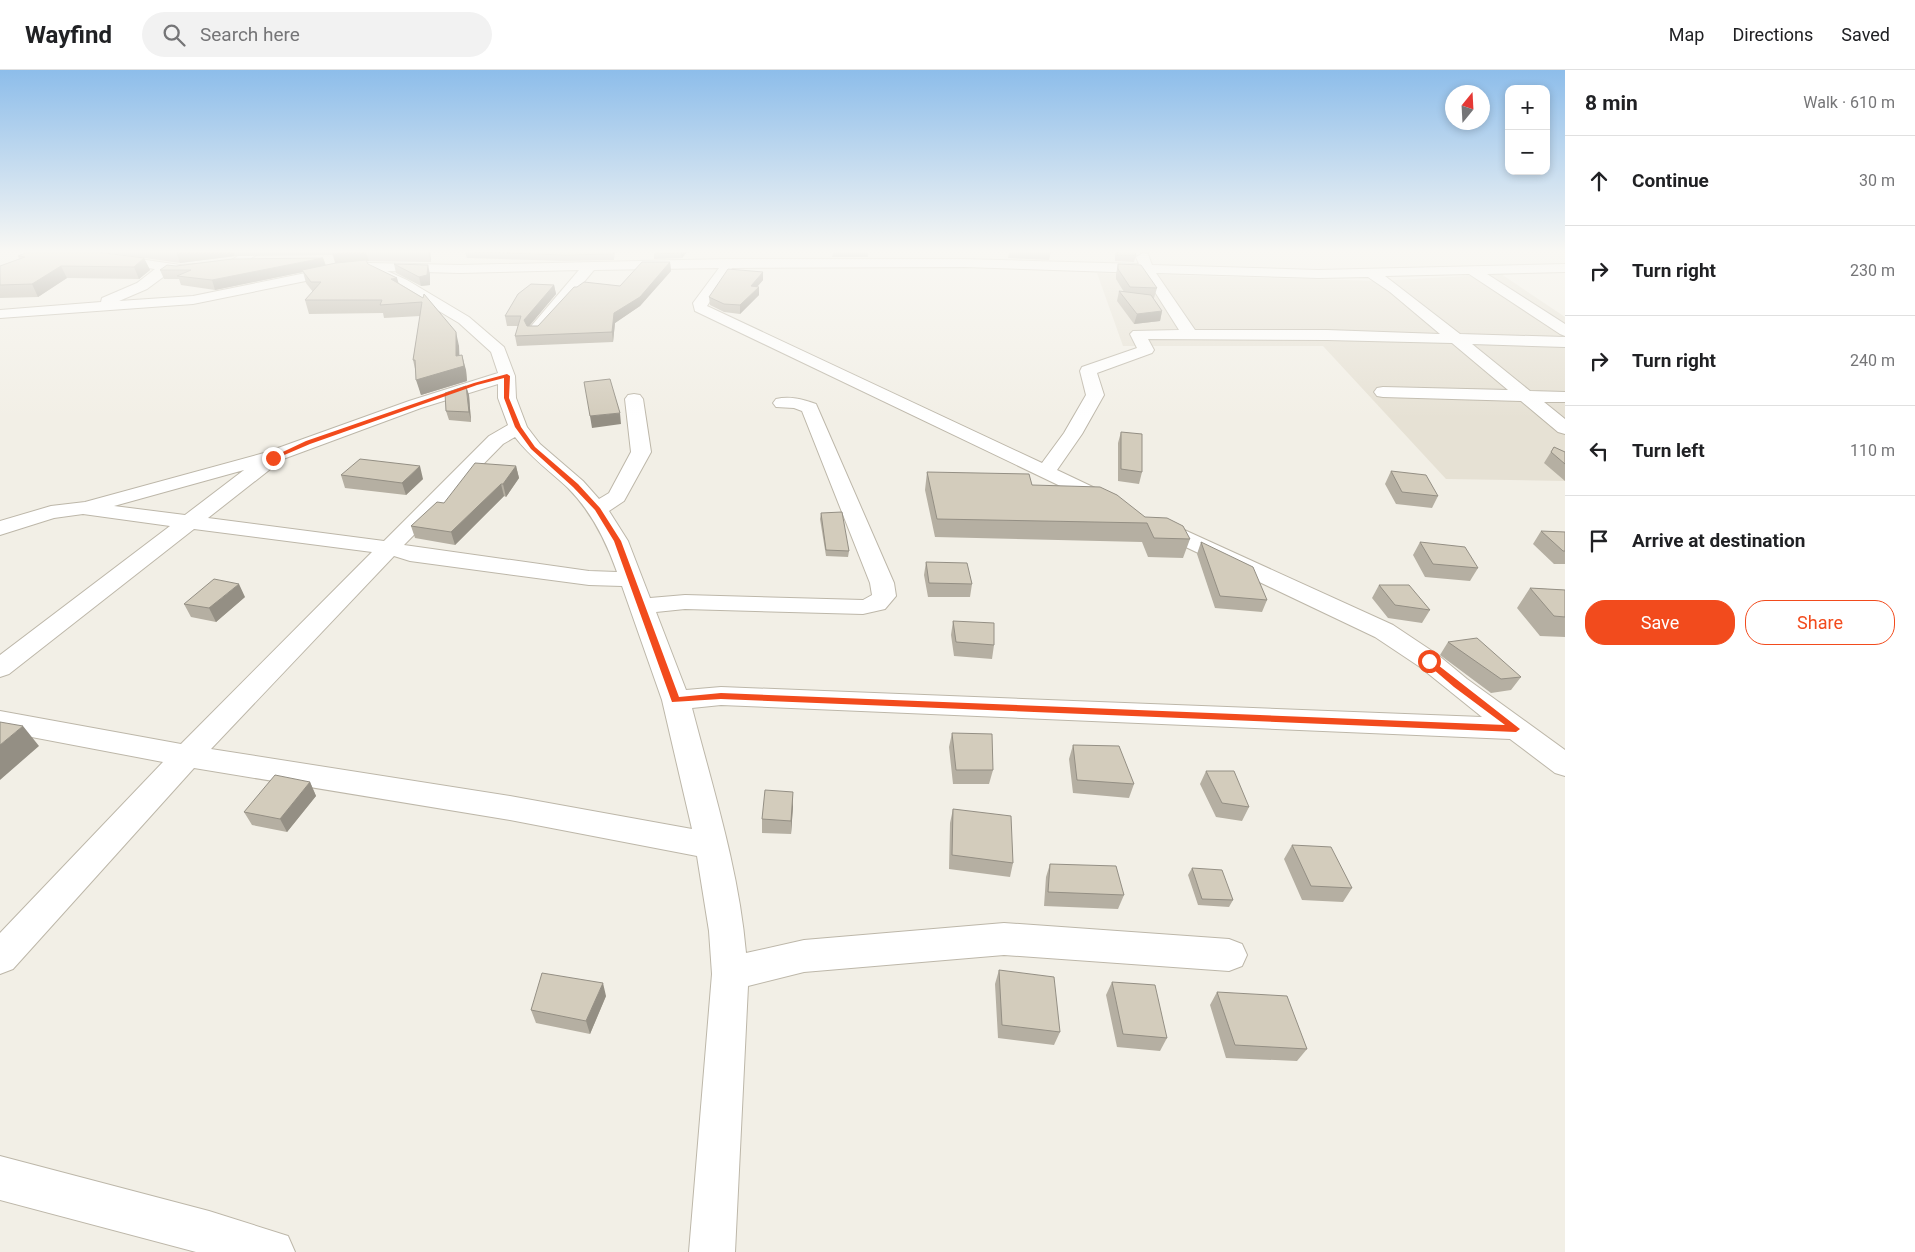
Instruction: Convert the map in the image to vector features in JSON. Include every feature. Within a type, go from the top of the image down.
[{"type":"street","points":[[0,314],[89,307]]},
{"type":"street","points":[[449,307],[498,350],[507,376],[507,398],[518,427],[533,448],[576,485],[597,509],[618,541],[676,700],[712,846],[727,931],[730,974],[712,1252]]},
{"type":"street","points":[[535,331],[555,307]]},
{"type":"street","points":[[700,307],[1384,631],[1429,661],[1457,685],[1565,765]]},
{"type":"street","points":[[1172,307],[1190,335]]},
{"type":"street","points":[[1417,307],[1565,428]]},
{"type":"street","points":[[1528,307],[1565,331]]},
{"type":"street","points":[[1046,472],[1074,434],[1095,395],[1088,371],[1146,350],[1138,334],[1327,335],[1565,342]]},
{"type":"street","points":[[0,668],[273,458],[336,433],[476,384],[507,376]]},
{"type":"street","points":[[1383,392],[1565,397]]},
{"type":"street","points":[[597,509],[617,497],[641,452],[634,399]]},
{"type":"street","points":[[642,606],[685,602],[863,607],[876,604],[884,596],[882,584],[810,408],[796,403],[782,403]]},
{"type":"street","points":[[0,958],[187,756],[389,548],[496,440],[518,427]]},
{"type":"street","points":[[0,528],[52,512],[83,508],[389,548],[410,554],[589,578],[632,580]]},
{"type":"street","points":[[676,700],[721,696],[1516,729]]},
{"type":"street","points":[[0,721],[187,756],[510,808],[712,846]]},
{"type":"street","points":[[730,974],[804,956],[1004,939],[1230,955]]},
{"type":"street","points":[[0,1178],[209,1233],[272,1252]]},
{"type":"lane","points":[[83,508],[273,458]]},
{"type":"shaded area","points":[[1109,307],[1550,307],[1565,317],[1565,481],[1446,479],[1323,346],[1123,346]]},
{"type":"building","points":[[421,307],[435,307],[456,332],[456,356],[462,355],[464,366],[416,380],[415,360],[413,360]]},
{"type":"building","points":[[510,307],[535,307],[524,320],[527,326],[538,326],[555,307],[623,307],[614,313],[612,332],[515,336],[521,316],[505,316]]},
{"type":"building","points":[[1132,307],[1159,307],[1162,311],[1137,314]]},
{"type":"building","points":[[610,379],[620,413],[590,416],[584,382]]},
{"type":"building","points":[[466,386],[469,412],[446,411],[445,393]]},
{"type":"building","points":[[1121,432],[1142,434],[1142,472],[1121,469]]},
{"type":"building","points":[[1554,447],[1565,452],[1565,464],[1551,452]]},
{"type":"building","points":[[360,459],[420,466],[402,483],[341,475]]},
{"type":"building","points":[[475,463],[516,466],[503,484],[451,532],[411,526],[437,502],[444,503]]},
{"type":"building","points":[[1391,471],[1426,475],[1438,496],[1402,492]]},
{"type":"building","points":[[927,472],[1029,474],[1032,485],[1100,487],[1117,495],[1145,517],[1167,518],[1183,526],[1190,539],[1154,538],[1147,523],[937,519]]},
{"type":"building","points":[[842,512],[849,551],[826,550],[821,513]]},
{"type":"building","points":[[1541,531],[1565,532],[1565,551],[1563,551]]},
{"type":"building","points":[[1201,542],[1253,567],[1267,600],[1220,596]]},
{"type":"building","points":[[1420,542],[1465,547],[1478,568],[1433,564]]},
{"type":"building","points":[[926,562],[967,563],[972,584],[929,583]]},
{"type":"building","points":[[214,579],[239,584],[209,608],[184,604]]},
{"type":"building","points":[[1379,585],[1409,585],[1430,610],[1395,605]]},
{"type":"building","points":[[1530,588],[1565,590],[1565,617],[1554,616]]},
{"type":"building","points":[[953,621],[994,623],[994,645],[956,642]]},
{"type":"building","points":[[1477,638],[1521,677],[1501,679],[1448,642]]},
{"type":"building","points":[[0,722],[23,726],[0,745]]},
{"type":"building","points":[[952,733],[992,734],[993,770],[956,770]]},
{"type":"building","points":[[1073,745],[1119,746],[1134,784],[1077,780]]},
{"type":"building","points":[[1206,771],[1234,771],[1249,807],[1222,803]]},
{"type":"building","points":[[275,775],[310,782],[280,819],[244,812]]},
{"type":"building","points":[[765,790],[793,792],[791,821],[762,819]]},
{"type":"building","points":[[953,809],[1011,816],[1013,863],[952,855]]},
{"type":"building","points":[[1292,845],[1331,847],[1352,888],[1311,886]]},
{"type":"building","points":[[1050,864],[1116,866],[1124,895],[1048,892]]},
{"type":"building","points":[[1192,868],[1222,870],[1233,900],[1202,899]]},
{"type":"building","points":[[999,970],[1054,977],[1060,1032],[1002,1025]]},
{"type":"building","points":[[542,973],[603,983],[586,1021],[531,1010]]},
{"type":"building","points":[[1112,982],[1155,985],[1167,1038],[1123,1034]]},
{"type":"building","points":[[1217,992],[1287,996],[1307,1049],[1235,1045]]},
{"type":"route","points":[[273,458],[308,442],[476,384],[507,376],[507,398],[518,427],[533,448],[576,485],[597,509],[618,541],[676,700],[721,696],[1516,729],[1457,685],[1429,661]]}]
